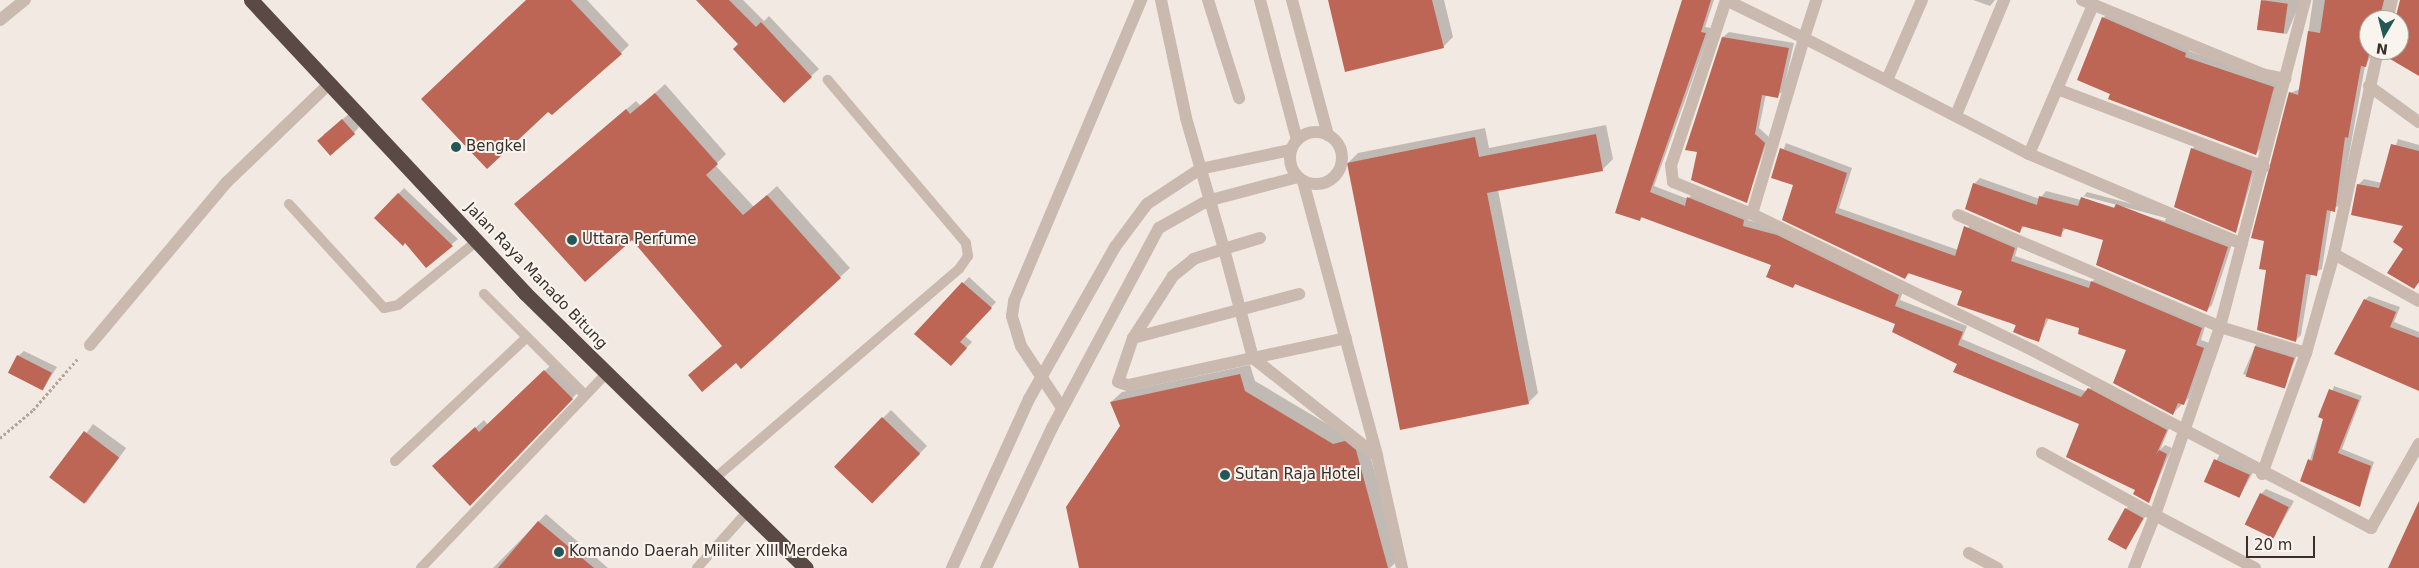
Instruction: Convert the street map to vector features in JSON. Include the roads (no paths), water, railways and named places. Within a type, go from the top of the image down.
[{"type":"highway","name":"Jalan Raya Manado Bitung","points":[[251,0],[328,85],[477,241],[606,373],[806,568]]},
{"type":"street","points":[[0,20],[25,0]]},
{"type":"street","points":[[1062,408],[1016,333],[1014,301],[1141,0]]},
{"type":"street","points":[[1161,0],[1207,201],[1224,250],[1253,358],[1376,456]]},
{"type":"street","points":[[1208,0],[1239,98]]},
{"type":"street","points":[[1260,0],[1294,145],[1290,162],[1300,179],[1346,338],[1402,568]]},
{"type":"street","points":[[1292,0],[1328,135]]},
{"type":"street","points":[[2242,244],[2029,154],[1956,114],[1726,0],[1669,172],[1673,182],[1682,187],[1752,214],[2034,351],[2262,474],[2370,528],[2419,444]]},
{"type":"street","points":[[1752,214],[1816,0]]},
{"type":"street","points":[[1887,80],[1922,0]]},
{"type":"street","points":[[1956,114],[2004,0]]},
{"type":"street","points":[[2134,568],[2185,432],[2220,327],[2264,167],[2305,0]]},
{"type":"street","points":[[2029,154],[2057,88],[2087,2],[2262,74],[2285,79]]},
{"type":"street","points":[[2262,474],[2306,353],[2334,254],[2376,60]]},
{"type":"street","points":[[90,345],[226,183],[328,85]]},
{"type":"street","points":[[2369,86],[2419,122]]},
{"type":"street","points":[[2057,88],[2264,167]]},
{"type":"street","points":[[952,568],[1042,377],[1115,248],[1147,204],[1200,170],[1294,145],[1317,132],[1328,135],[1337,143],[1341,166],[1326,183],[1300,179],[1207,201],[1159,228],[1062,408],[986,568]]},
{"type":"street","points":[[1958,215],[2220,327],[2306,353]]},
{"type":"street","points":[[1260,238],[1184,265],[1134,338],[1117,379],[1123,385],[1346,338]]},
{"type":"street","points":[[2334,254],[2419,301]]},
{"type":"street","points":[[1134,338],[1240,308],[1299,294]]},
{"type":"street","points":[[2042,453],[2155,516],[2255,568]]},
{"type":"street","points":[[1969,553],[1997,568]]},
{"type":"lane","points":[[714,479],[959,269],[968,256],[966,243],[828,80]]},
{"type":"lane","points":[[289,204],[384,308],[398,305],[477,241]]},
{"type":"lane","points":[[484,294],[585,395]]},
{"type":"lane","points":[[394,461],[527,337]]},
{"type":"lane","points":[[424,567],[606,373]]},
{"type":"lane","points":[[696,568],[748,512]]},
{"type":"place","name":"Bengkel","points":[[456,147]]},
{"type":"place","name":"Uttara Perfume","points":[[572,240]]},
{"type":"place","name":"Sutan Raja Hotel","points":[[1225,475]]},
{"type":"place","name":"Komando Daerah Militer XIII Merdeka","points":[[559,552]]}]
